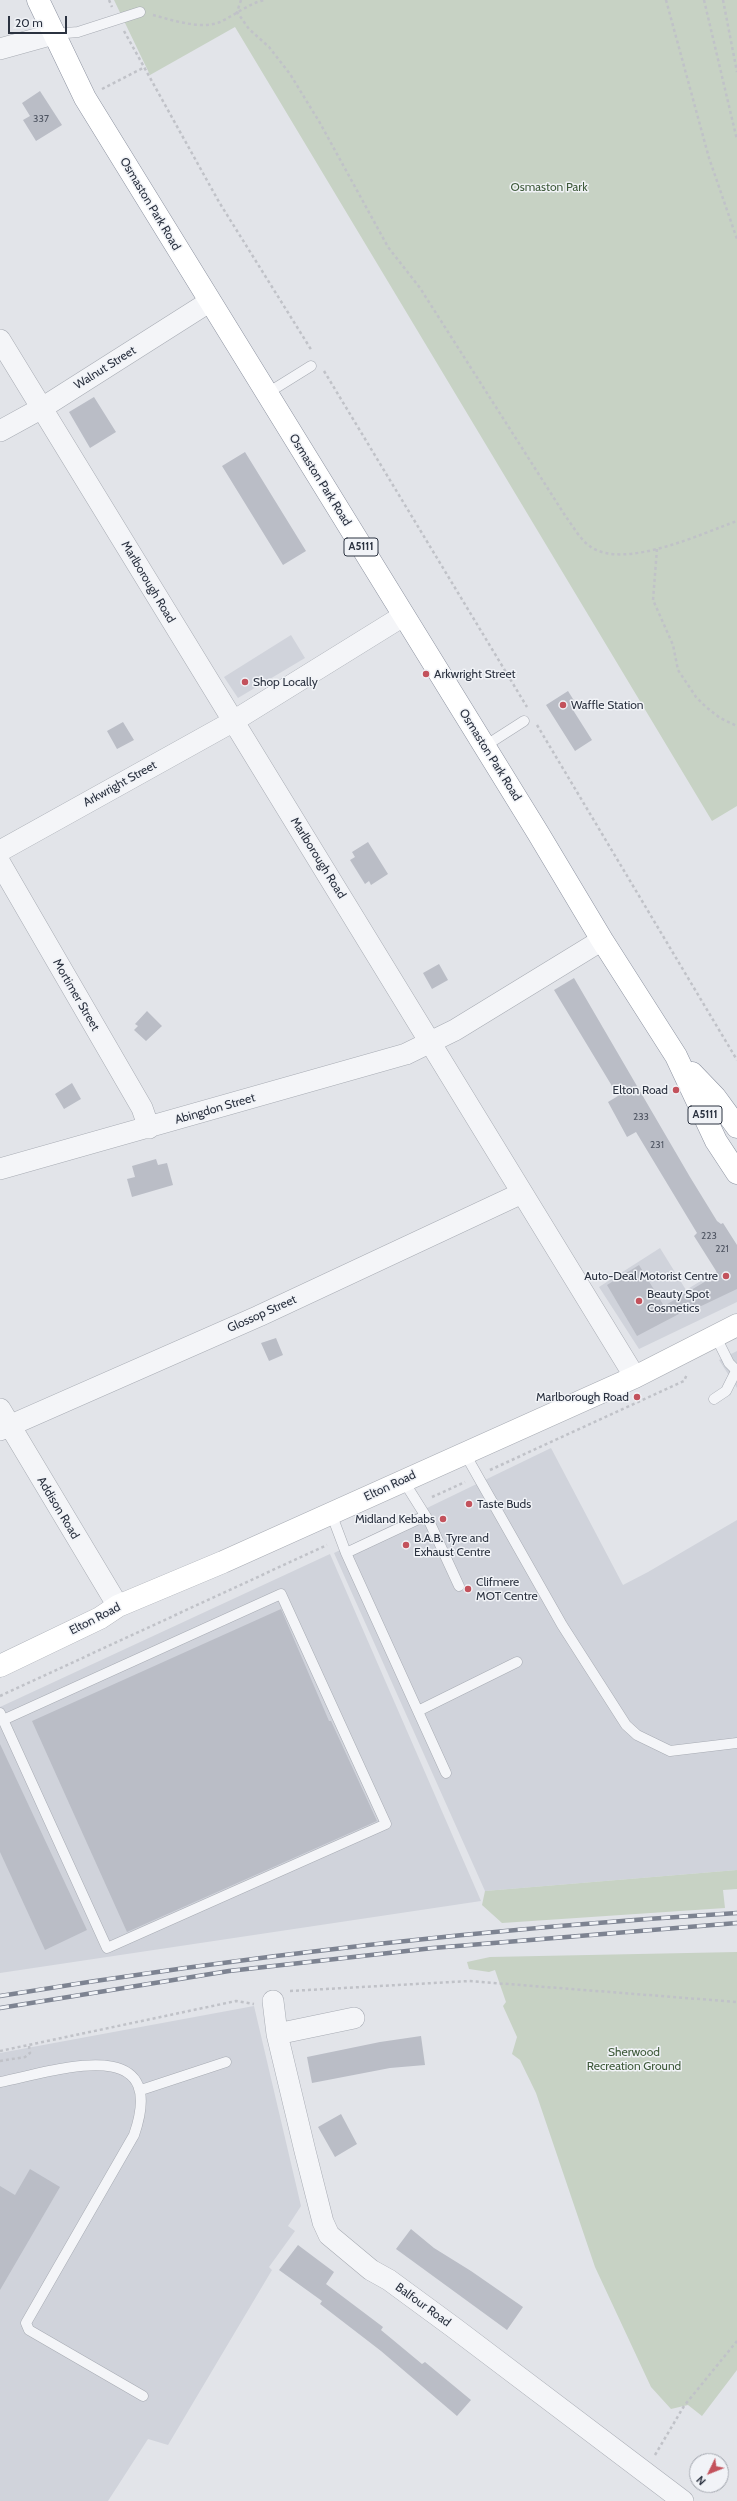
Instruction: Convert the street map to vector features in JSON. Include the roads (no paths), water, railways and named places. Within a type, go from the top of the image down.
[{"type":"main road","name":"Osmaston Park Road","points":[[38,0],[85,98],[209,302],[485,746],[602,940],[676,1056],[716,1141],[737,1173]]},
{"type":"main road","name":"Osmaston Park Road","points":[[676,1056],[715,1097],[737,1127]]},
{"type":"main road","name":"Elton Road","points":[[0,1666],[100,1618],[118,1606],[163,1589],[464,1452],[634,1377],[737,1325]]},
{"type":"street","points":[[0,49],[54,34]]},
{"type":"street","name":"Walnut Street","points":[[0,431],[42,408],[209,302]]},
{"type":"street","name":"Marlborough Road","points":[[0,340],[232,722],[363,930],[429,1044],[634,1377]]},
{"type":"street","name":"Arkwright Street","points":[[0,851],[232,722],[403,616]]},
{"type":"street","name":"Mortimer Street","points":[[0,864],[142,1108],[149,1128]]},
{"type":"street","name":"Abingdon Street","points":[[0,1169],[406,1054],[455,1030],[602,940]]},
{"type":"street","name":"Glossop Street","points":[[3,1422],[259,1316],[522,1193]]},
{"type":"street","name":"Addison Road","points":[[3,1422],[118,1606]]},
{"type":"street","name":"Balfour Road","points":[[271,1999],[277,2034],[323,2222],[329,2235],[371,2270],[389,2280],[453,2327],[683,2501]]},
{"type":"street","points":[[277,2034],[354,2018]]},
{"type":"lane","points":[[54,34],[78,32],[117,18],[140,12]]},
{"type":"lane","points":[[266,394],[311,366]]},
{"type":"lane","points":[[485,746],[524,721]]},
{"type":"lane","points":[[714,1399],[726,1391],[736,1371],[716,1335]]},
{"type":"lane","points":[[464,1452],[562,1625],[626,1725],[637,1735],[670,1751],[737,1743]]},
{"type":"lane","points":[[404,1480],[425,1516],[459,1586]]},
{"type":"lane","points":[[331,1513],[346,1553],[446,1773]]},
{"type":"lane","points":[[346,1553],[425,1516]]},
{"type":"lane","points":[[281,1594],[386,1824],[107,1948],[2,1716],[281,1594]]},
{"type":"lane","points":[[418,1711],[517,1662]]},
{"type":"lane","points":[[141,2090],[226,2062]]},
{"type":"lane","points":[[0,2082],[67,2068],[104,2064],[124,2070],[137,2083],[141,2090],[141,2112],[134,2135],[26,2323],[29,2330],[143,2396]]},
{"type":"railway","points":[[0,1996],[183,1968],[367,1945],[460,1935],[644,1919],[737,1913]]},
{"type":"railway","points":[[0,2008],[229,1971],[433,1948],[737,1923]]},
{"type":"place","name":"Arkwright Street","points":[[426,674]]},
{"type":"place","name":"Shop Locally","points":[[245,682]]},
{"type":"place","name":"Waffle Station","points":[[563,705]]},
{"type":"place","name":"Elton Road","points":[[676,1090]]},
{"type":"place","name":"Auto-Deal Motorist Centre","points":[[726,1276]]},
{"type":"place","name":"Beauty Spot Cosmetics","points":[[639,1301]]},
{"type":"place","name":"Marlborough Road","points":[[637,1397]]},
{"type":"place","name":"Taste Buds","points":[[469,1504]]},
{"type":"place","name":"Midland Kebabs","points":[[443,1519]]},
{"type":"place","name":"B.A.B. Tyre and Exhaust Centre","points":[[406,1545]]},
{"type":"place","name":"Clifmere MOT Centre","points":[[468,1589]]},
{"type":"park label","name":"Osmaston Park","points":[[549,187]]},
{"type":"park label","name":"Sherwood Recreation Ground","points":[[634,2059]]}]
